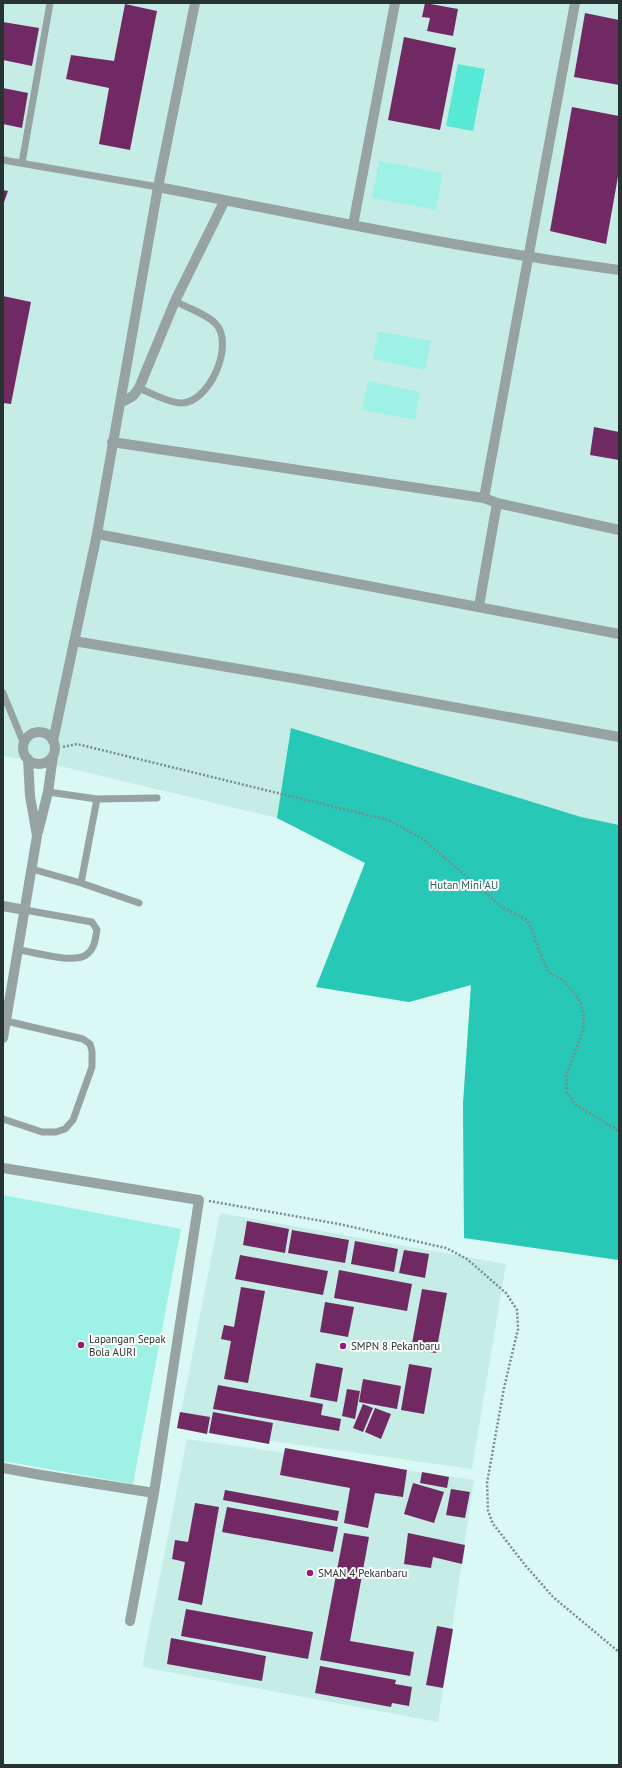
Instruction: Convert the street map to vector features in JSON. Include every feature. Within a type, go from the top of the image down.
[{"type":"street","points":[[3,1038],[37,836],[48,792],[54,748],[74,641],[97,534],[158,187],[195,3]]},
{"type":"street","points":[[353,225],[395,3]]},
{"type":"street","points":[[484,498],[575,3]]},
{"type":"street","points":[[158,187],[528,257],[619,270]]},
{"type":"street","points":[[120,404],[133,396],[139,388],[175,301],[225,200]]},
{"type":"street","points":[[112,442],[484,498],[497,503],[619,530]]},
{"type":"street","points":[[479,606],[497,503]]},
{"type":"street","points":[[97,534],[619,634]]},
{"type":"street","points":[[74,641],[304,680],[619,737]]},
{"type":"street","points":[[37,836],[30,796],[28,759],[24,750],[24,744],[30,736],[35,733],[45,734],[54,748]]},
{"type":"street","points":[[28,759],[31,762],[41,764],[46,763],[54,748]]},
{"type":"street","points":[[3,906],[25,910]]},
{"type":"street","points":[[3,1168],[199,1200],[154,1493],[130,1621]]},
{"type":"street","points":[[3,1468],[154,1493]]},
{"type":"lane","points":[[22,163],[50,3]]},
{"type":"lane","points":[[3,160],[158,187]]},
{"type":"lane","points":[[139,388],[180,403],[193,400],[202,394],[217,370],[222,354],[219,329],[210,320],[175,301]]},
{"type":"lane","points":[[3,693],[24,744]]},
{"type":"lane","points":[[48,792],[97,799],[157,798]]},
{"type":"lane","points":[[81,883],[97,799]]},
{"type":"lane","points":[[32,869],[81,883],[139,903]]},
{"type":"lane","points":[[19,950],[62,957],[79,957],[86,955],[91,949],[94,944],[97,930],[92,922],[25,910]]},
{"type":"lane","points":[[3,1119],[42,1132],[56,1132],[65,1129],[73,1120],[92,1068],[92,1051],[90,1044],[83,1039],[69,1034],[6,1021]]},
{"type":"path","points":[[54,748],[77,744],[388,820],[423,839],[502,907],[525,919],[531,926],[542,961],[550,973],[563,980],[581,1003],[584,1017],[583,1031],[566,1076],[567,1092],[576,1105],[619,1131]]},
{"type":"path","points":[[199,1200],[339,1224],[446,1248],[467,1259],[506,1293],[517,1310],[518,1329],[504,1388],[487,1483],[488,1511],[493,1524],[525,1565],[554,1597],[619,1652]]},
{"type":"shaded area","points":[[3,3],[619,3],[619,1260],[464,1238],[463,1104],[471,985],[409,1002],[316,987],[365,863],[277,818],[64,767],[3,756]]},
{"type":"shaded area","points":[[458,64],[485,69],[473,131],[446,126]]},
{"type":"shaded area","points":[[379,161],[443,173],[436,210],[372,198]]},
{"type":"shaded area","points":[[378,331],[431,341],[425,370],[373,359]]},
{"type":"shaded area","points":[[368,381],[420,392],[415,420],[362,410]]},
{"type":"shaded area","name":"Lapangan Sepak Bola AURI","points":[[3,1195],[181,1229],[133,1484],[3,1461]]},
{"type":"shaded area","name":"SMPN 8 Pekanbaru","points":[[220,1213],[506,1264],[472,1469],[178,1428]]},
{"type":"shaded area","name":"SMAN 4 Pekanbaru","points":[[187,1439],[474,1480],[438,1722],[142,1667]]},
{"type":"green space","name":"Hutan Mini AU","points":[[291,728],[581,817],[619,825],[619,1260],[464,1238],[463,1104],[471,985],[409,1002],[316,987],[365,863],[277,818]]},
{"type":"building","points":[[425,3],[458,9],[453,36],[427,31],[430,18],[422,17]]},
{"type":"building","points":[[125,4],[157,11],[130,150],[99,144],[109,88],[66,79],[71,55],[114,61]]},
{"type":"building","points":[[585,13],[619,20],[619,85],[574,77]]},
{"type":"building","points":[[3,22],[39,28],[32,66],[3,60]]},
{"type":"building","points":[[404,37],[456,48],[440,130],[388,120]]},
{"type":"building","points":[[3,88],[28,93],[22,128],[3,124]]},
{"type":"building","points":[[572,107],[619,116],[619,171],[606,244],[550,231]]},
{"type":"building","points":[[3,190],[8,191],[3,205]]},
{"type":"building","points":[[3,296],[31,302],[11,404],[3,403]]},
{"type":"building","points":[[594,427],[619,432],[619,460],[590,455]]},
{"type":"building","points":[[247,1221],[289,1229],[285,1253],[243,1245]]},
{"type":"building","points":[[292,1230],[349,1240],[345,1263],[288,1253]]},
{"type":"building","points":[[355,1241],[398,1249],[394,1272],[351,1264]]},
{"type":"building","points":[[404,1250],[429,1254],[425,1278],[399,1273]]},
{"type":"building","points":[[240,1255],[328,1271],[323,1295],[235,1279]]},
{"type":"building","points":[[339,1270],[412,1284],[407,1311],[334,1298]]},
{"type":"building","points":[[241,1287],[265,1291],[248,1383],[224,1379],[231,1341],[221,1339],[224,1325],[234,1327]]},
{"type":"building","points":[[422,1289],[447,1293],[436,1353],[411,1349]]},
{"type":"building","points":[[325,1302],[354,1307],[348,1337],[320,1332]]},
{"type":"building","points":[[316,1363],[343,1368],[337,1402],[310,1397]]},
{"type":"building","points":[[409,1364],[432,1368],[424,1414],[401,1410]]},
{"type":"building","points":[[363,1379],[401,1386],[397,1409],[359,1402]]},
{"type":"building","points":[[218,1385],[323,1404],[321,1415],[341,1419],[339,1431],[213,1409]]},
{"type":"building","points":[[347,1389],[360,1391],[355,1419],[342,1416]]},
{"type":"building","points":[[363,1404],[373,1408],[363,1432],[353,1428]]},
{"type":"building","points":[[375,1408],[391,1414],[381,1439],[365,1432]]},
{"type":"building","points":[[180,1412],[210,1417],[207,1434],[177,1428]]},
{"type":"building","points":[[213,1412],[273,1423],[269,1444],[209,1433]]},
{"type":"building","points":[[285,1448],[407,1470],[403,1497],[375,1493],[368,1528],[344,1523],[350,1488],[280,1475]]},
{"type":"building","points":[[422,1472],[449,1477],[447,1488],[420,1483]]},
{"type":"building","points":[[413,1483],[444,1492],[434,1523],[404,1514]]},
{"type":"building","points":[[451,1489],[470,1492],[465,1518],[446,1515]]},
{"type":"building","points":[[225,1490],[339,1511],[337,1521],[223,1500]]},
{"type":"building","points":[[195,1503],[219,1507],[202,1605],[178,1600],[185,1562],[172,1559],[175,1540],[188,1542]]},
{"type":"building","points":[[227,1507],[338,1527],[333,1552],[222,1532]]},
{"type":"building","points":[[344,1533],[369,1537],[350,1641],[414,1652],[410,1676],[320,1660]]},
{"type":"building","points":[[408,1533],[465,1545],[462,1564],[433,1557],[431,1568],[404,1564]]},
{"type":"building","points":[[186,1609],[313,1632],[308,1659],[181,1636]]},
{"type":"building","points":[[437,1626],[453,1629],[443,1688],[426,1685]]},
{"type":"building","points":[[171,1638],[266,1656],[262,1681],[167,1664]]},
{"type":"building","points":[[320,1666],[396,1680],[395,1684],[412,1687],[409,1706],[392,1703],[391,1707],[315,1693]]},
{"type":"place","name":"Lapangan Sepak Bola AURI","points":[[81,1345]]},
{"type":"place","name":"SMPN 8 Pekanbaru","points":[[343,1346]]},
{"type":"place","name":"SMAN 4 Pekanbaru","points":[[310,1573]]}]
